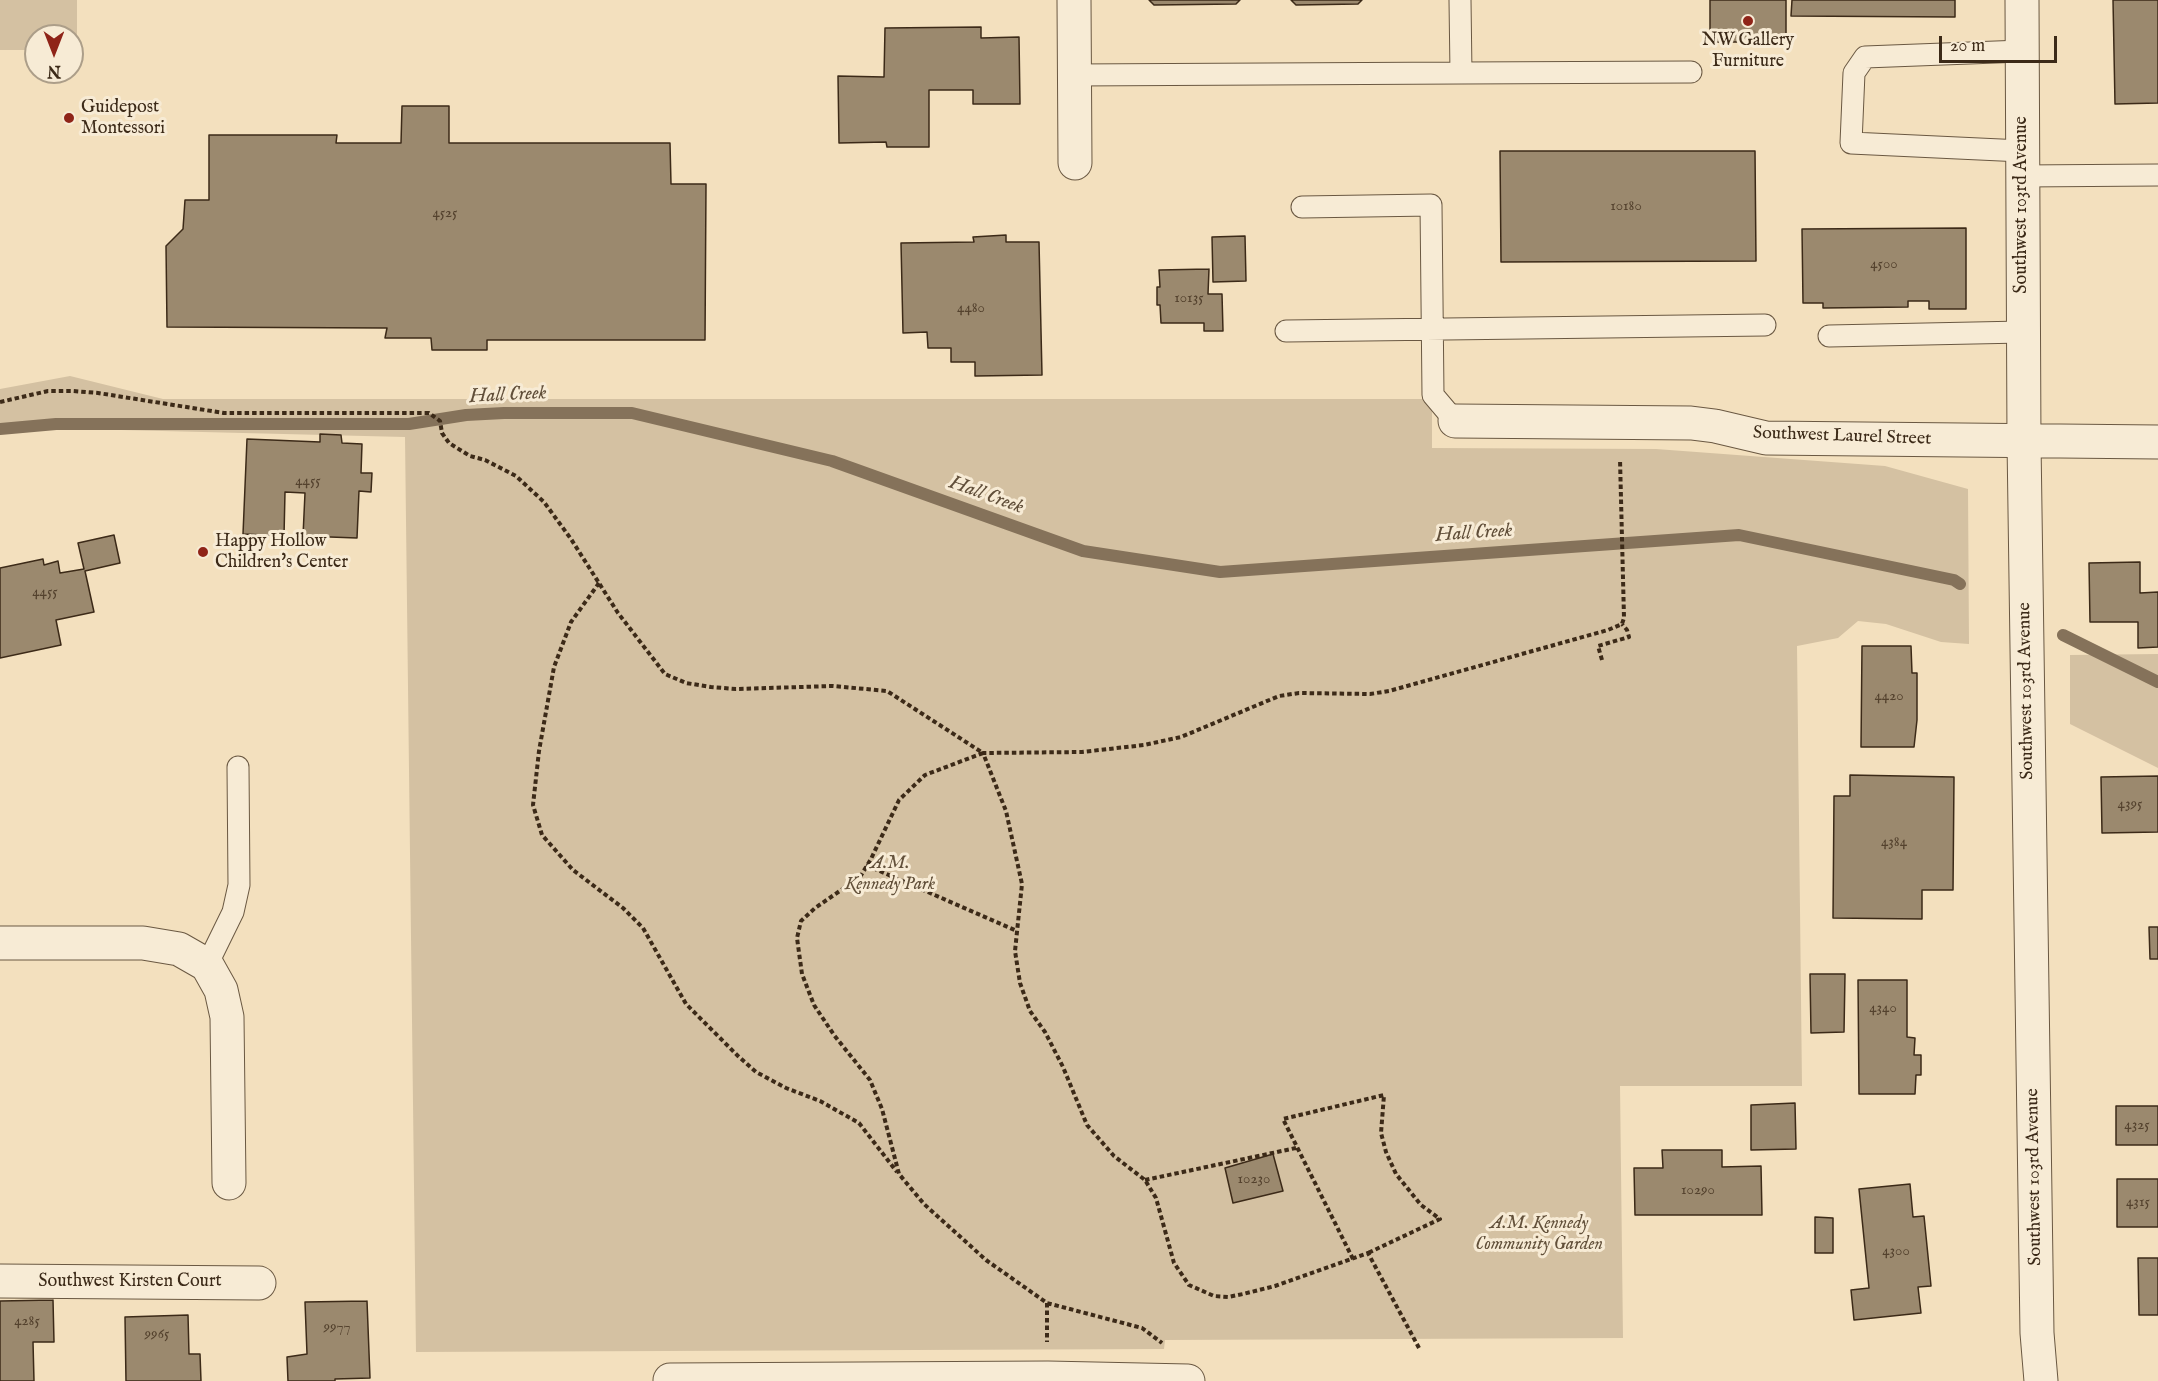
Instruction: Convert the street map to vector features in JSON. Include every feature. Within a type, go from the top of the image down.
[{"type":"street","points":[[1074,0],[1075,163]]},
{"type":"street","name":"Southwest 103rd Avenue","points":[[2022,0],[2022,332],[2037,1322],[2041,1381]]},
{"type":"street","name":"Southwest Laurel Street","points":[[1455,421],[1691,423],[1766,438],[2158,442]]},
{"type":"street","points":[[0,943],[143,943],[178,949],[207,964],[221,990],[227,1017],[229,1183]]},
{"type":"street","name":"Southwest Kirsten Court","points":[[0,1281],[259,1283]]},
{"type":"street","points":[[670,1380],[1048,1378],[1188,1381]]},
{"type":"lane","points":[[1460,0],[1461,73]]},
{"type":"lane","points":[[2022,51],[1866,57],[1854,73],[1851,142],[2022,163],[2158,175]]},
{"type":"lane","points":[[1074,75],[1691,72]]},
{"type":"lane","points":[[1302,207],[1431,206],[1433,395],[1455,421]]},
{"type":"lane","points":[[1286,330],[1765,325]]},
{"type":"lane","points":[[1829,336],[2022,332]]},
{"type":"lane","points":[[207,964],[233,912],[239,885],[238,767]]},
{"type":"path","points":[[0,402],[48,391],[73,391],[224,412],[429,412],[440,421],[442,433],[449,443],[470,456],[485,460],[516,476],[544,502],[572,539],[624,621],[665,674],[686,683],[711,687],[832,686],[887,691],[983,753],[1006,811],[1023,884],[1015,951],[1020,983],[1030,1011],[1045,1032],[1064,1067],[1087,1125],[1114,1156],[1145,1180],[1156,1198],[1174,1263],[1189,1286],[1214,1296],[1228,1297],[1275,1286],[1353,1259],[1368,1253],[1440,1219],[1414,1197],[1396,1174],[1386,1152],[1381,1133],[1384,1095],[1283,1119],[1353,1259]]},
{"type":"path","points":[[899,1174],[882,1109],[870,1080],[834,1035],[814,1005],[802,974],[797,938],[801,921],[815,908],[860,877],[899,800],[925,775],[983,753],[1082,752],[1143,745],[1181,737],[1280,696],[1319,692],[1380,693],[1608,630],[1622,624],[1624,618],[1620,454]]},
{"type":"path","points":[[599,583],[570,622],[554,667],[539,751],[533,805],[542,836],[573,870],[623,908],[643,928],[686,1004],[756,1072],[786,1088],[820,1101],[859,1123],[924,1204],[986,1260],[1047,1303],[1142,1328],[1164,1345]]},
{"type":"path","points":[[1602,660],[1598,646],[1629,637],[1622,624]]},
{"type":"path","points":[[866,865],[1017,931]]},
{"type":"path","points":[[1145,1180],[1296,1148]]},
{"type":"path","points":[[1368,1253],[1419,1348]]},
{"type":"green space","points":[[0,0],[77,0],[77,24],[24,24],[24,50],[0,50]]},
{"type":"green space","name":"A.M. Kennedy Park","points":[[70,376],[163,399],[1432,399],[1432,448],[1656,449],[1885,466],[1968,489],[1969,644],[1941,642],[1886,624],[1858,621],[1838,638],[1797,646],[1802,1086],[1620,1086],[1623,1338],[1165,1340],[1164,1349],[416,1352],[405,437],[0,427],[0,389]]},
{"type":"green space","points":[[2158,654],[2158,768],[2070,724],[2070,655]]},
{"type":"building","points":[[1149,0],[1240,0],[1236,4],[1154,5]]},
{"type":"building","points":[[1291,0],[1362,0],[1358,4],[1296,5]]},
{"type":"building","name":"NW Gallery Furniture","points":[[1710,0],[1786,0],[1786,42],[1710,42]]},
{"type":"building","points":[[1792,0],[1955,0],[1955,17],[1791,16]]},
{"type":"building","points":[[2113,0],[2158,0],[2158,103],[2115,104]]},
{"type":"building","points":[[981,27],[981,38],[1019,37],[1020,104],[973,104],[973,90],[929,90],[929,147],[887,147],[886,142],[839,143],[838,76],[884,77],[885,28]]},
{"type":"building","points":[[402,106],[449,106],[449,143],[670,143],[671,184],[706,184],[705,340],[487,340],[487,350],[432,350],[431,338],[385,338],[387,328],[167,327],[166,246],[183,229],[185,200],[209,200],[209,135],[337,135],[336,143],[401,143]]},
{"type":"building","points":[[1500,151],[1755,151],[1756,261],[1501,262]]},
{"type":"building","points":[[1966,228],[1966,309],[1929,309],[1929,301],[1908,301],[1908,307],[1823,308],[1823,303],[1803,303],[1802,229]]},
{"type":"building","points":[[1006,235],[1006,242],[1039,242],[1042,375],[975,376],[975,362],[951,362],[951,348],[928,348],[927,332],[903,333],[901,243],[974,242],[973,237]]},
{"type":"building","points":[[1245,236],[1246,281],[1213,282],[1212,237]]},
{"type":"building","points":[[1209,269],[1208,294],[1222,294],[1223,331],[1204,331],[1204,323],[1161,323],[1160,305],[1157,305],[1157,287],[1160,287],[1159,270]]},
{"type":"building","points":[[320,434],[341,435],[342,443],[362,444],[361,473],[372,473],[371,492],[359,491],[357,538],[303,536],[305,493],[285,492],[284,536],[243,534],[247,439],[320,442]]},
{"type":"building","points":[[114,535],[120,563],[85,571],[94,612],[56,620],[61,645],[0,658],[0,568],[43,559],[44,565],[58,561],[60,573],[84,569],[78,543]]},
{"type":"building","points":[[2140,562],[2140,593],[2158,592],[2158,647],[2138,648],[2138,622],[2090,622],[2089,563]]},
{"type":"building","points":[[1862,646],[1911,646],[1912,673],[1917,673],[1917,720],[1914,747],[1861,747]]},
{"type":"building","points":[[1850,775],[1954,777],[1953,890],[1922,890],[1922,919],[1833,918],[1834,796],[1850,796]]},
{"type":"building","points":[[2158,776],[2158,832],[2102,833],[2101,777]]},
{"type":"building","points":[[2149,927],[2158,927],[2158,959],[2150,959]]},
{"type":"building","points":[[1810,974],[1845,974],[1844,1032],[1811,1033]]},
{"type":"building","points":[[1858,980],[1907,980],[1907,1037],[1915,1038],[1914,1055],[1921,1055],[1921,1075],[1916,1075],[1915,1094],[1859,1094]]},
{"type":"building","points":[[1795,1103],[1796,1149],[1751,1150],[1751,1105]]},
{"type":"building","points":[[2116,1106],[2158,1106],[2158,1145],[2116,1145]]},
{"type":"building","points":[[1662,1150],[1722,1150],[1722,1167],[1761,1166],[1762,1215],[1635,1215],[1634,1168],[1663,1168]]},
{"type":"building","points":[[1273,1154],[1283,1191],[1233,1203],[1225,1168]]},
{"type":"building","points":[[2117,1179],[2158,1179],[2158,1227],[2117,1227]]},
{"type":"building","points":[[1910,1184],[1913,1217],[1924,1216],[1931,1286],[1918,1287],[1921,1313],[1854,1320],[1851,1290],[1869,1288],[1859,1189]]},
{"type":"building","points":[[1815,1217],[1833,1218],[1833,1253],[1815,1253]]},
{"type":"building","points":[[2138,1258],[2158,1258],[2158,1315],[2139,1315]]},
{"type":"building","points":[[53,1300],[54,1342],[33,1342],[34,1381],[0,1381],[0,1301]]},
{"type":"building","points":[[367,1301],[370,1378],[288,1381],[287,1357],[307,1354],[305,1302]]},
{"type":"building","points":[[188,1315],[189,1354],[200,1354],[201,1381],[126,1381],[125,1317]]},
{"type":"waterway","name":"Hall Creek","points":[[0,429],[56,424],[409,424],[466,415],[504,413],[632,413],[832,461],[1083,551],[1220,572],[1739,535],[1954,580],[1960,584]]},
{"type":"waterway","name":"Hall Creek","points":[[2063,635],[2158,682]]},
{"type":"place","name":"NW Gallery Furniture","points":[[1748,21]]},
{"type":"place","name":"Guidepost Montessori","points":[[69,118]]},
{"type":"place","name":"Happy Hollow Children's Center","points":[[203,552]]},
{"type":"park label","name":"A.M. Kennedy Community Garden","points":[[1539,1234]]}]
